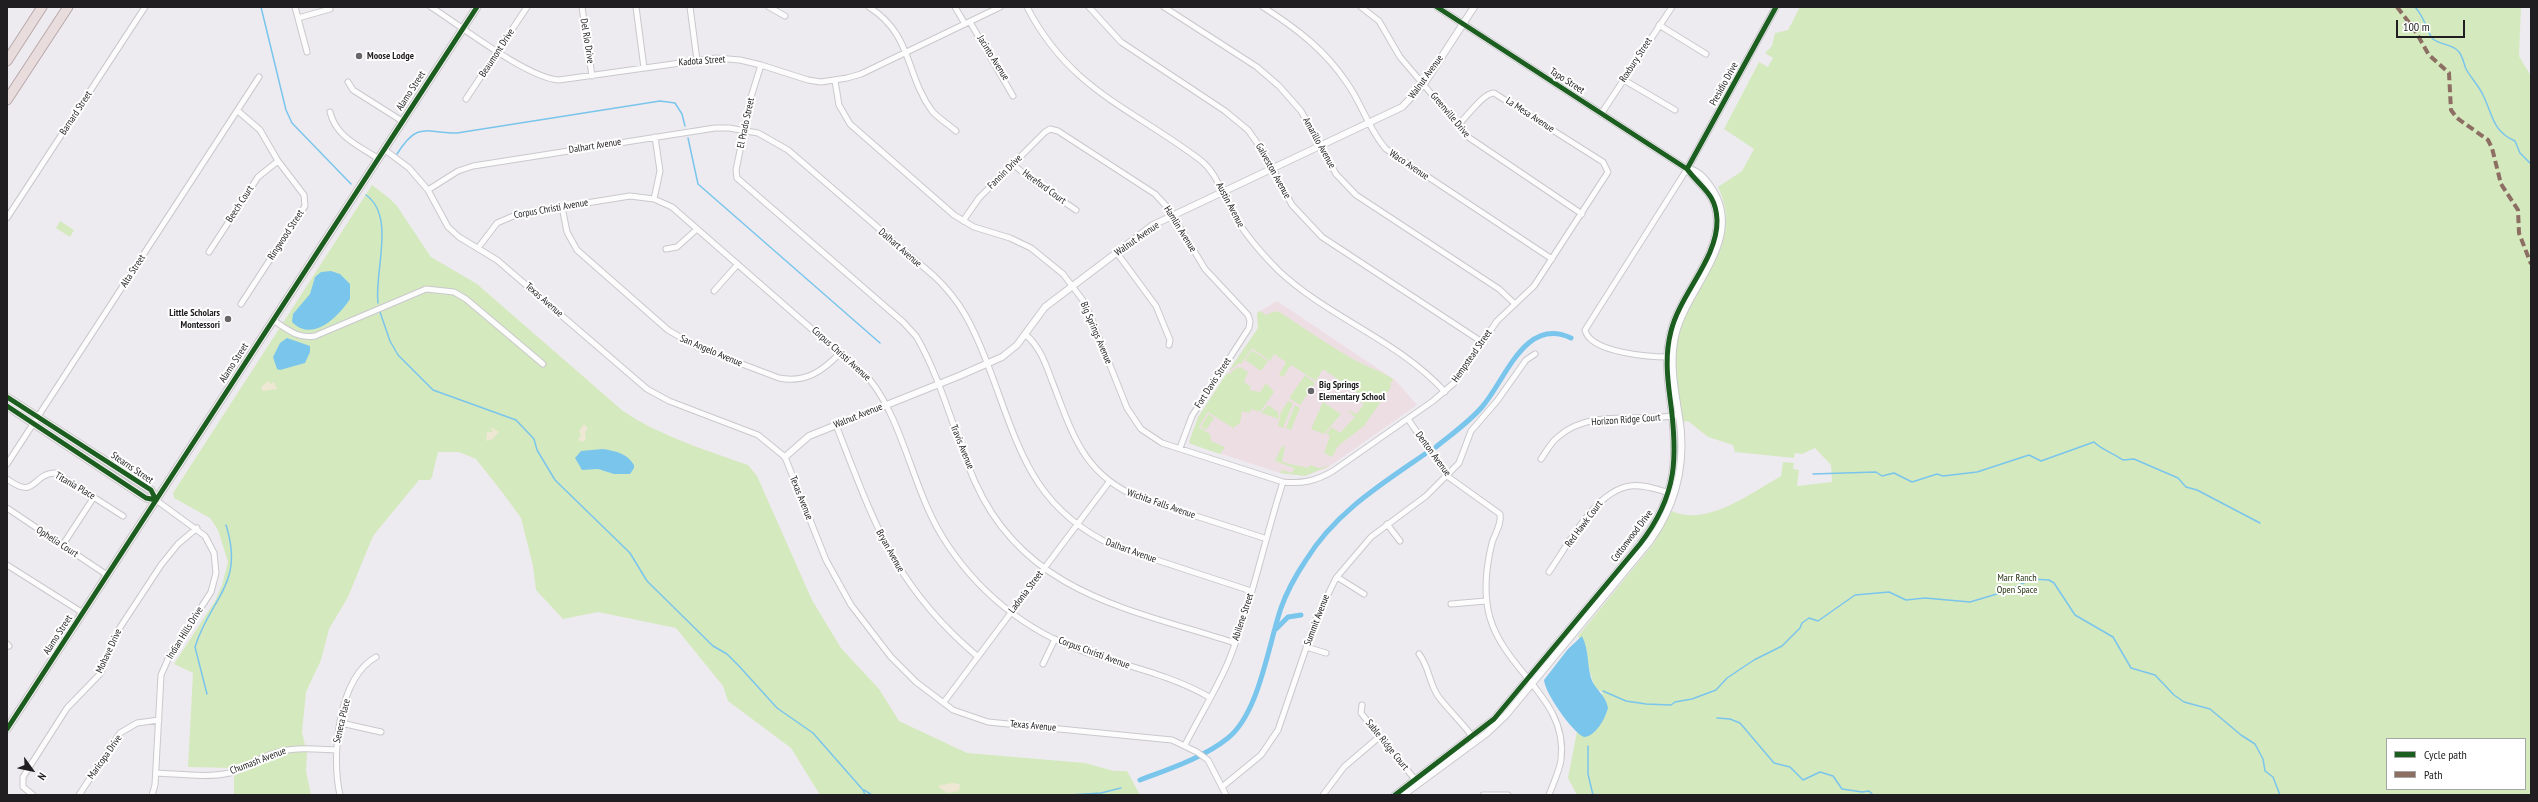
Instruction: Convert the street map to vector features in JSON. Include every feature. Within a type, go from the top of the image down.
[{"type":"highway","points":[[7,61],[42,7]]},
{"type":"highway","points":[[7,100],[68,7]]},
{"type":"highway","points":[[7,54],[20,41]]},
{"type":"main road","name":"Alamo Street","points":[[7,729],[477,7]]},
{"type":"main road","name":"Stearns Street","points":[[7,397],[36,420]]},
{"type":"main road","name":"Stearns Street","points":[[7,406],[36,420],[151,490],[156,500]]},
{"type":"street","name":"Barnard Street","points":[[7,218],[145,7]]},
{"type":"street","points":[[295,7],[307,52]]},
{"type":"street","name":"Kadota Street","points":[[431,7],[528,70],[550,79],[592,76],[697,60],[730,59],[761,65],[808,80],[835,81],[861,74],[1000,7]]},
{"type":"street","name":"Beaumont Drive","points":[[466,99],[527,7]]},
{"type":"street","name":"Del Rio Drive","points":[[582,7],[592,76]]},
{"type":"street","points":[[636,7],[644,68]]},
{"type":"street","points":[[690,7],[697,60]]},
{"type":"street","points":[[769,7],[785,16]]},
{"type":"street","points":[[869,7],[892,25],[906,52],[927,102],[934,112],[956,131]]},
{"type":"street","name":"Jacinto Avenue","points":[[955,7],[967,23],[1013,96]]},
{"type":"street","name":"Austin Avenue","points":[[1028,7],[1044,37],[1072,70],[1100,94],[1200,159],[1213,172],[1222,191],[1248,236],[1280,272],[1303,290],[1420,366],[1445,392]]},
{"type":"street","name":"Galveston Avenue","points":[[1090,7],[1122,42],[1236,119],[1256,141],[1292,205],[1322,237],[1482,342]]},
{"type":"street","name":"Amarillo Avenue","points":[[1164,7],[1274,81],[1301,111],[1336,174],[1356,195],[1499,289],[1515,304]]},
{"type":"street","name":"Waco Avenue","points":[[1263,7],[1304,35],[1333,64],[1347,83],[1380,142],[1393,156],[1552,259]]},
{"type":"street","name":"Greenville Drive","points":[[1361,7],[1379,21],[1400,57],[1477,145],[1582,214]]},
{"type":"street","name":"Tapo Street","points":[[1437,7],[1687,169]]},
{"type":"street","name":"Walnut Avenue","points":[[784,457],[809,436],[937,385],[1009,352],[1025,334],[1045,307],[1153,226],[1222,191],[1402,107],[1424,84],[1474,7]]},
{"type":"street","name":"Roxbury Street","points":[[1601,114],[1672,7]]},
{"type":"street","name":"Presidio Drive","points":[[1669,357],[1624,353],[1593,341],[1586,334],[1586,327],[1687,169],[1776,7]]},
{"type":"street","points":[[298,18],[330,9]]},
{"type":"street","points":[[1659,25],[1706,54]]},
{"type":"street","name":"El Prado Street","points":[[740,180],[736,170],[751,97],[761,65]]},
{"type":"street","name":"Alta Street","points":[[7,464],[259,77]]},
{"type":"street","points":[[1624,80],[1675,110]]},
{"type":"street","name":"Big Springs Avenue","points":[[835,81],[839,105],[850,124],[963,221],[1031,248],[1053,264],[1073,286],[1090,315],[1132,418],[1152,438],[1283,482]]},
{"type":"street","points":[[348,82],[353,90],[402,121]]},
{"type":"street","name":"La Mesa Avenue","points":[[1458,125],[1471,113],[1484,96],[1494,93],[1607,166]]},
{"type":"street","name":"Ringwood Street","points":[[238,111],[260,130],[278,161],[304,195],[304,206],[241,304]]},
{"type":"street","points":[[330,112],[333,123],[338,131],[379,159]]},
{"type":"street","name":"Dalhart Avenue","points":[[428,190],[458,171],[473,166],[655,137],[715,128],[744,130],[768,138],[788,150],[945,287],[964,311],[987,363],[1032,474],[1052,502],[1076,525],[1114,546],[1251,591]]},
{"type":"street","name":"Fannin Drive","points":[[963,221],[979,198],[1045,132],[1053,130]]},
{"type":"street","name":"Hamlin Avenue","points":[[1053,130],[1155,194],[1173,215],[1205,269],[1250,320]]},
{"type":"street","points":[[654,199],[660,171],[655,137]]},
{"type":"street","name":"Texas Avenue","points":[[385,150],[409,168],[428,190],[448,228],[458,237],[497,260],[647,389],[669,401],[758,435],[771,444],[784,457],[826,560],[851,605],[891,657],[916,682],[963,715],[988,722],[1161,737],[1185,745],[1208,760],[1226,795]]},
{"type":"street","name":"Beech Court","points":[[209,252],[258,176],[278,161]]},
{"type":"street","name":"Hereford Court","points":[[1013,164],[1030,180],[1076,210]]},
{"type":"street","name":"Hempstead Street","points":[[1283,482],[1305,483],[1325,476],[1445,392],[1461,374],[1497,321],[1534,286],[1606,175],[1607,166]]},
{"type":"street","name":"Cottonwood Drive","points":[[1395,795],[1475,739],[1529,683],[1650,531],[1671,493],[1676,458],[1675,415],[1667,344],[1676,314],[1713,244],[1716,233],[1717,219],[1710,196],[1704,186],[1687,169]]},
{"type":"street","name":"Travis Avenue","points":[[740,180],[910,328],[921,344],[975,480],[987,506],[1012,539],[1043,568],[1070,586],[1096,598],[1234,643]]},
{"type":"street","name":"Corpus Christi Avenue","points":[[478,248],[490,229],[506,218],[518,214],[630,196],[654,199],[672,207],[870,380],[886,405],[924,501],[942,536],[973,578],[1010,612],[1055,639],[1084,651],[1184,684],[1209,697]]},
{"type":"street","name":"San Angelo Avenue","points":[[562,207],[567,232],[577,250],[664,326],[686,342],[779,378],[788,380],[803,379],[818,374],[840,353]]},
{"type":"street","points":[[666,249],[677,247],[697,229]]},
{"type":"street","points":[[1117,253],[1156,306],[1170,340],[1169,345]]},
{"type":"street","points":[[714,291],[738,264]]},
{"type":"street","points":[[273,320],[296,335],[304,338],[316,336],[401,298],[426,289],[442,289],[454,292],[466,299],[543,364]]},
{"type":"street","name":"Fort Davis Street","points":[[1180,448],[1192,416],[1248,328],[1250,320]]},
{"type":"street","name":"Wichita Falls Avenue","points":[[1025,334],[1042,354],[1080,450],[1093,467],[1109,482],[1137,497],[1264,538]]},
{"type":"street","name":"Summit Avenue","points":[[1222,787],[1250,767],[1272,740],[1283,719],[1320,606],[1337,577],[1358,550],[1386,524],[1426,496],[1448,476],[1462,459],[1468,439],[1476,425],[1497,402],[1526,360],[1535,354]]},
{"type":"street","name":"Horizon Ridge Court","points":[[1541,459],[1558,436],[1581,424],[1606,419],[1675,415]]},
{"type":"street","name":"Denton Avenue","points":[[1408,419],[1448,476],[1500,514],[1500,522],[1493,541],[1487,571],[1486,601]]},
{"type":"street","name":"Bryan Avenue","points":[[836,425],[876,526],[898,568],[933,615],[977,656]]},
{"type":"street","name":"Titania Place","points":[[7,478],[21,488],[27,488],[33,486],[42,475],[56,473],[123,516]]},
{"type":"street","name":"Ladonia Street","points":[[944,702],[1109,482]]},
{"type":"street","name":"Abilene Street","points":[[1185,745],[1226,667],[1251,591],[1264,538],[1283,482]]},
{"type":"street","name":"Red Hawk Court","points":[[1548,572],[1595,507],[1606,496],[1631,486],[1642,485],[1671,493]]},
{"type":"street","points":[[62,546],[94,497]]},
{"type":"street","name":"Indian Hills Drive","points":[[152,795],[156,774],[160,684],[164,667],[214,582],[216,563],[214,553],[205,536],[197,528],[156,500]]},
{"type":"street","name":"Ophelia Court","points":[[7,508],[107,575]]},
{"type":"street","points":[[1386,524],[1400,541]]},
{"type":"street","name":"Mohave Drive","points":[[33,795],[23,787],[23,777],[67,708],[100,674],[119,629],[160,565],[178,544],[197,528]]},
{"type":"street","points":[[7,565],[83,613]]},
{"type":"street","points":[[1337,577],[1364,594]]},
{"type":"street","points":[[1451,604],[1486,601],[1490,617],[1502,648],[1555,714],[1560,731],[1561,762],[1549,795]]},
{"type":"street","points":[[1043,664],[1055,639]]},
{"type":"street","points":[[1306,647],[1326,653]]},
{"type":"street","points":[[1419,654],[1425,661],[1429,677],[1438,696],[1475,739]]},
{"type":"street","name":"Seneca Place","points":[[340,795],[336,750],[346,700],[355,680],[367,662],[376,657]]},
{"type":"street","name":"Sable Ridge Court","points":[[1362,704],[1361,713],[1416,781]]},
{"type":"street","name":"Maricopa Drive","points":[[79,795],[120,733],[137,722],[159,720]]},
{"type":"street","points":[[341,722],[381,732]]},
{"type":"street","points":[[1323,795],[1344,767],[1379,737]]},
{"type":"street","name":"Chumash Avenue","points":[[156,774],[222,774],[240,770],[267,756],[285,750],[303,748],[336,750]]},
{"type":"street","name":"Cottonwood Drive","points":[[1403,795],[1416,781]]},
{"type":"street","points":[[1483,795],[1508,795]]},
{"type":"shaded area","name":"Big Springs Elementary School","points":[[1277,301],[1395,380],[1417,405],[1327,468],[1305,476],[1280,473],[1191,444],[1189,442],[1198,417],[1258,328],[1257,313]]},
{"type":"green space","name":"Marr Ranch Open Space","points":[[1800,7],[2521,7],[2519,56],[2531,76],[2531,795],[1577,795],[1568,778],[1579,721],[1603,693],[1595,687],[1578,636],[1654,543],[1672,511],[1686,515],[1700,515],[1728,506],[1743,499],[1781,476],[1783,462],[1794,463],[1793,469],[1799,470],[1797,486],[1832,482],[1831,465],[1815,448],[1802,454],[1795,453],[1794,458],[1735,452],[1733,445],[1708,437],[1688,421],[1683,422],[1677,378],[1676,356],[1679,334],[1686,315],[1722,245],[1726,227],[1725,208],[1718,187],[1742,171],[1754,149],[1724,129],[1759,62],[1768,67],[1773,58],[1765,53],[1772,46],[1775,33],[1788,30]]},
{"type":"green space","points":[[372,185],[397,206],[431,257],[477,284],[623,411],[652,428],[668,435],[748,465],[757,476],[812,600],[841,648],[879,689],[899,721],[967,753],[1085,763],[1114,771],[1127,771],[1140,795],[820,795],[791,748],[728,701],[723,686],[676,628],[598,612],[563,619],[536,590],[533,566],[521,518],[476,459],[459,452],[438,452],[430,480],[419,480],[373,536],[348,597],[329,629],[321,660],[306,692],[302,732],[307,754],[306,771],[311,795],[234,795],[234,768],[188,767],[193,673],[174,664],[215,601],[222,585],[228,562],[218,530],[210,518],[174,498],[173,493]]},
{"type":"green space","points":[[60,221],[74,230],[70,237],[56,228]]},
{"type":"green space","points":[[1260,311],[1266,315],[1275,311],[1281,313],[1351,358],[1393,379],[1392,383],[1390,382],[1391,387],[1364,426],[1338,446],[1332,457],[1324,453],[1330,436],[1326,434],[1332,427],[1340,433],[1355,417],[1347,410],[1357,414],[1364,404],[1355,398],[1358,393],[1323,369],[1316,381],[1291,365],[1283,377],[1279,375],[1286,362],[1274,354],[1270,361],[1252,348],[1241,364],[1239,363],[1228,372],[1258,328],[1257,313]]},
{"type":"green space","points":[[1252,350],[1268,361],[1261,371],[1245,360]]},
{"type":"green space","points":[[1239,366],[1237,370],[1240,367],[1248,372],[1244,382],[1251,387],[1249,390],[1260,392],[1266,383],[1274,392],[1260,412],[1252,409],[1249,413],[1242,411],[1240,423],[1233,428],[1208,412],[1199,427],[1210,434],[1211,441],[1225,447],[1220,454],[1191,444],[1189,442],[1198,417],[1227,373],[1229,374]]},
{"type":"green space","points":[[1305,375],[1315,383],[1300,405],[1289,398]]},
{"type":"green space","points":[[1288,401],[1293,403],[1283,428],[1278,426],[1281,412]]},
{"type":"green space","points":[[1323,402],[1341,414],[1324,434],[1311,429]]},
{"type":"green space","points":[[1268,405],[1278,412],[1279,419],[1261,413]]},
{"type":"green space","points":[[1295,405],[1300,408],[1291,430],[1286,428]]},
{"type":"green space","points":[[1209,414],[1214,418],[1206,430],[1201,426]]},
{"type":"green space","points":[[1282,446],[1285,447],[1282,462],[1308,468],[1310,465],[1319,468],[1331,465],[1305,476],[1280,473],[1282,470],[1292,473],[1294,468],[1275,461]]},
{"type":"sand","points":[[268,381],[270,384],[274,382],[277,389],[263,391],[261,387]]},
{"type":"sand","points":[[584,424],[588,429],[585,432],[586,440],[581,442],[578,439],[581,435],[579,431]]},
{"type":"sand","points":[[490,427],[499,432],[493,439],[486,441],[487,432],[493,432]]},
{"type":"sand","points":[[953,783],[960,784],[959,791],[948,793],[938,787],[940,785]]},
{"type":"water","points":[[331,271],[340,274],[350,284],[350,299],[332,320],[324,325],[316,329],[308,330],[300,328],[292,322],[293,314],[310,294],[315,277],[321,272]]},
{"type":"water","points":[[287,338],[310,346],[310,352],[305,363],[280,370],[277,369],[273,357],[280,343]]},
{"type":"water","points":[[603,449],[616,452],[628,458],[634,465],[634,468],[630,474],[614,474],[598,469],[582,470],[575,458],[581,451]]},
{"type":"water","points":[[1582,636],[1586,646],[1591,678],[1607,703],[1608,708],[1605,717],[1596,730],[1592,734],[1584,737],[1573,728],[1560,712],[1549,694],[1544,680],[1568,649]]},
{"type":"waterway","points":[[261,7],[286,110],[292,123],[351,184]]},
{"type":"waterway","points":[[2415,7],[2421,15],[2433,39],[2439,43],[2453,47],[2459,52],[2466,69],[2481,92],[2497,127],[2507,137],[2515,141],[2520,153],[2531,164]]},
{"type":"waterway","points":[[397,154],[411,137],[422,131],[457,133],[660,101],[675,103],[682,114],[685,126]]},
{"type":"waterway","points":[[688,138],[698,184],[880,343]]},
{"type":"waterway","points":[[366,195],[375,204],[380,216],[382,230],[378,303]]},
{"type":"waterway","points":[[380,312],[390,341],[398,355],[433,390],[516,420],[534,439],[537,450],[555,480],[630,553],[647,581],[713,646],[727,654],[777,708],[813,733],[863,790],[865,795]]},
{"type":"waterway","points":[[1436,447],[1466,423],[1482,407],[1518,354],[1529,343],[1541,336],[1555,334],[1571,338]]},
{"type":"waterway","points":[[1813,474],[1876,472],[1882,476],[1894,473],[1912,482],[1937,474],[1943,476],[1977,472],[2029,455],[2041,461],[2094,442],[2123,460],[2134,459],[2178,478],[2186,487],[2197,490],[2260,523]]},
{"type":"waterway","points":[[1140,780],[1197,757],[1228,738],[1239,727],[1255,696],[1283,602],[1292,583],[1306,560],[1330,528],[1345,514],[1375,489],[1425,454]]},
{"type":"waterway","points":[[207,694],[195,647],[201,630],[223,590],[228,577],[231,562],[231,545],[226,525]]},
{"type":"waterway","points":[[1603,691],[1626,701],[1646,704],[1671,705],[1675,702],[1692,699],[1716,690],[1727,678],[1754,660],[1782,646],[1800,628],[1802,623],[1809,618],[1818,621],[1855,595],[1889,592],[1906,600],[1925,598],[1970,602],[2007,591],[2032,579],[2049,580],[2054,583],[2075,615],[2113,637],[2131,668],[2155,675],[2174,695],[2184,702],[2210,709],[2241,735],[2255,744],[2263,759],[2265,771],[2273,777],[2280,795]]},
{"type":"waterway","points":[[1276,629],[1288,617],[1301,615]]},
{"type":"waterway","points":[[1717,718],[1730,719],[1740,723],[1774,763],[1790,767],[1803,780],[1820,772],[1833,776],[1842,789],[1862,792],[1869,791],[1873,795]]},
{"type":"waterway","points":[[1588,746],[1588,774],[1593,795]]},
{"type":"waterway","points":[[1069,795],[1101,793],[1121,788]]},
{"type":"waterway","points":[[864,790],[872,795]]},
{"type":"marked path","points":[[2397,7],[2414,29],[2429,55],[2449,73],[2451,110],[2457,118],[2488,140],[2492,148],[2501,184],[2518,210],[2519,233],[2531,264]]},
{"type":"cycle path","points":[[7,729],[477,7]]},
{"type":"cycle path","points":[[1395,795],[1494,719],[1640,544],[1653,526],[1662,509],[1668,492],[1674,457],[1673,419],[1667,373],[1669,340],[1682,303],[1712,248],[1716,234],[1717,220],[1714,203],[1711,197],[1687,169],[1437,7]]},
{"type":"cycle path","points":[[1687,169],[1776,7]]},
{"type":"cycle path","points":[[7,397],[151,490],[156,500]]},
{"type":"cycle path","points":[[7,406],[146,498],[156,500]]},
{"type":"place","name":"Moose Lodge","points":[[359,56]]},
{"type":"place","name":"Little Scholars Montessori","points":[[228,319]]},
{"type":"place","name":"Big Springs Elementary School","points":[[1311,391]]}]
